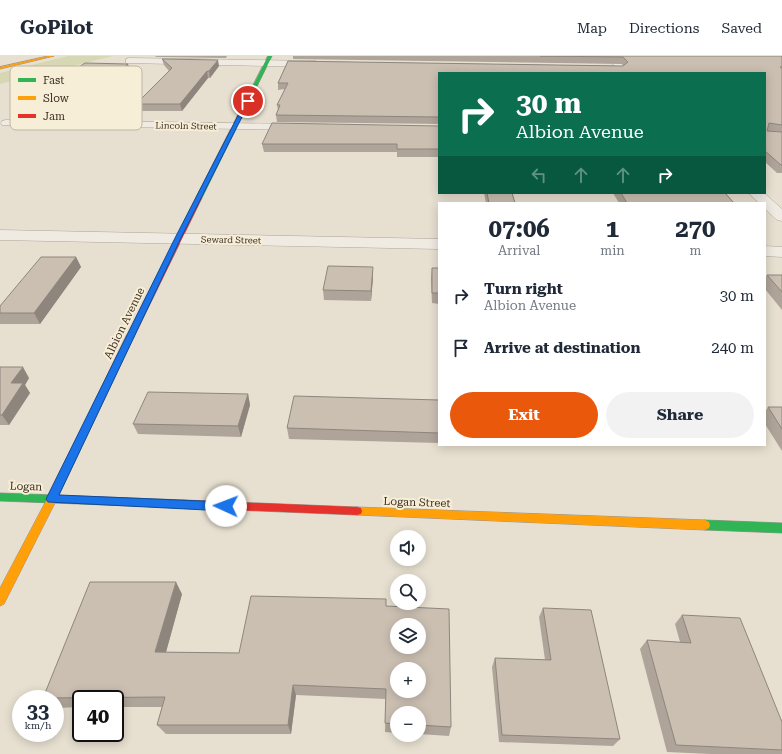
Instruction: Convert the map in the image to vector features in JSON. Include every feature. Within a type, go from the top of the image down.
[{"type":"main road","points":[[0,59],[11,56]]},
{"type":"main road","points":[[0,68],[52,56]]},
{"type":"main road","name":"Albion Avenue","points":[[0,600],[52,499],[178,238],[269,60]]},
{"type":"main road","name":"Logan","points":[[0,497],[52,499]]},
{"type":"main road","name":"Logan Street","points":[[52,499],[782,528]]},
{"type":"street","points":[[609,56],[624,70]]},
{"type":"street","points":[[128,61],[269,60],[322,64]]},
{"type":"street","points":[[606,67],[624,70]]},
{"type":"street","name":"Lincoln Street","points":[[6,123],[10,123]]},
{"type":"street","name":"Lincoln Street","points":[[142,125],[314,128]]},
{"type":"street","points":[[757,194],[766,202]]},
{"type":"street","points":[[766,202],[782,217]]},
{"type":"street","name":"Seward Street","points":[[0,235],[438,244]]},
{"type":"street","points":[[766,251],[782,252]]},
{"type":"green space","points":[[68,56],[113,56],[73,66],[28,66]]},
{"type":"green space","points":[[10,70],[10,82],[0,84],[0,73]]},
{"type":"building","points":[[540,56],[782,56],[782,67],[780,67],[782,68],[782,125],[769,123],[767,131],[782,132],[782,165],[766,152],[766,72],[438,72],[438,117],[276,115],[280,105],[277,105],[288,83],[278,83],[288,61],[623,66],[628,62],[623,57]]},
{"type":"building","points":[[162,59],[218,60],[180,104],[142,104],[142,98],[172,68]]},
{"type":"building","points":[[85,63],[128,64],[126,66],[80,66]]},
{"type":"building","points":[[272,123],[438,126],[438,149],[397,149],[397,144],[262,144]]},
{"type":"building","points":[[487,194],[512,194],[515,202],[489,202]]},
{"type":"building","points":[[622,194],[726,194],[733,202],[626,202]]},
{"type":"building","points":[[41,257],[76,257],[34,313],[0,313],[0,306]]},
{"type":"building","points":[[328,266],[373,267],[371,291],[323,290]]},
{"type":"building","points":[[432,268],[438,268],[438,293],[432,293]]},
{"type":"building","points":[[767,275],[782,275],[782,292]]},
{"type":"building","points":[[0,367],[23,367],[11,383],[23,383],[2,415],[0,415]]},
{"type":"building","points":[[148,392],[248,394],[238,426],[133,424]]},
{"type":"building","points":[[294,396],[438,400],[438,433],[287,428]]},
{"type":"building","points":[[768,407],[782,407],[782,429]]},
{"type":"building","points":[[90,582],[176,582],[155,652],[239,653],[251,596],[386,599],[386,606],[390,606],[390,610],[426,610],[426,608],[449,609],[451,727],[426,725],[426,706],[390,706],[390,723],[385,723],[386,689],[293,685],[288,725],[157,725],[165,697],[124,697],[124,690],[72,690],[72,698],[64,698],[64,690],[46,690]]},
{"type":"building","points":[[543,608],[591,610],[620,739],[502,735],[495,658],[551,660]]},
{"type":"building","points":[[682,615],[740,618],[782,722],[782,750],[676,745],[647,640],[691,643]]},
{"type":"traffic: fast","points":[[199,198],[270,56]]},
{"type":"traffic: fast","points":[[0,497],[184,504]]},
{"type":"traffic: fast","points":[[705,525],[782,528]]},
{"type":"traffic: slow","points":[[0,68],[52,56]]},
{"type":"traffic: slow","points":[[0,600],[52,499],[130,337]]},
{"type":"traffic: slow","points":[[357,511],[705,525]]},
{"type":"traffic: jam","points":[[130,337],[199,198]]},
{"type":"traffic: jam","points":[[184,504],[357,511]]},
{"type":"route","points":[[226,506],[52,499],[178,238],[248,101]]}]
